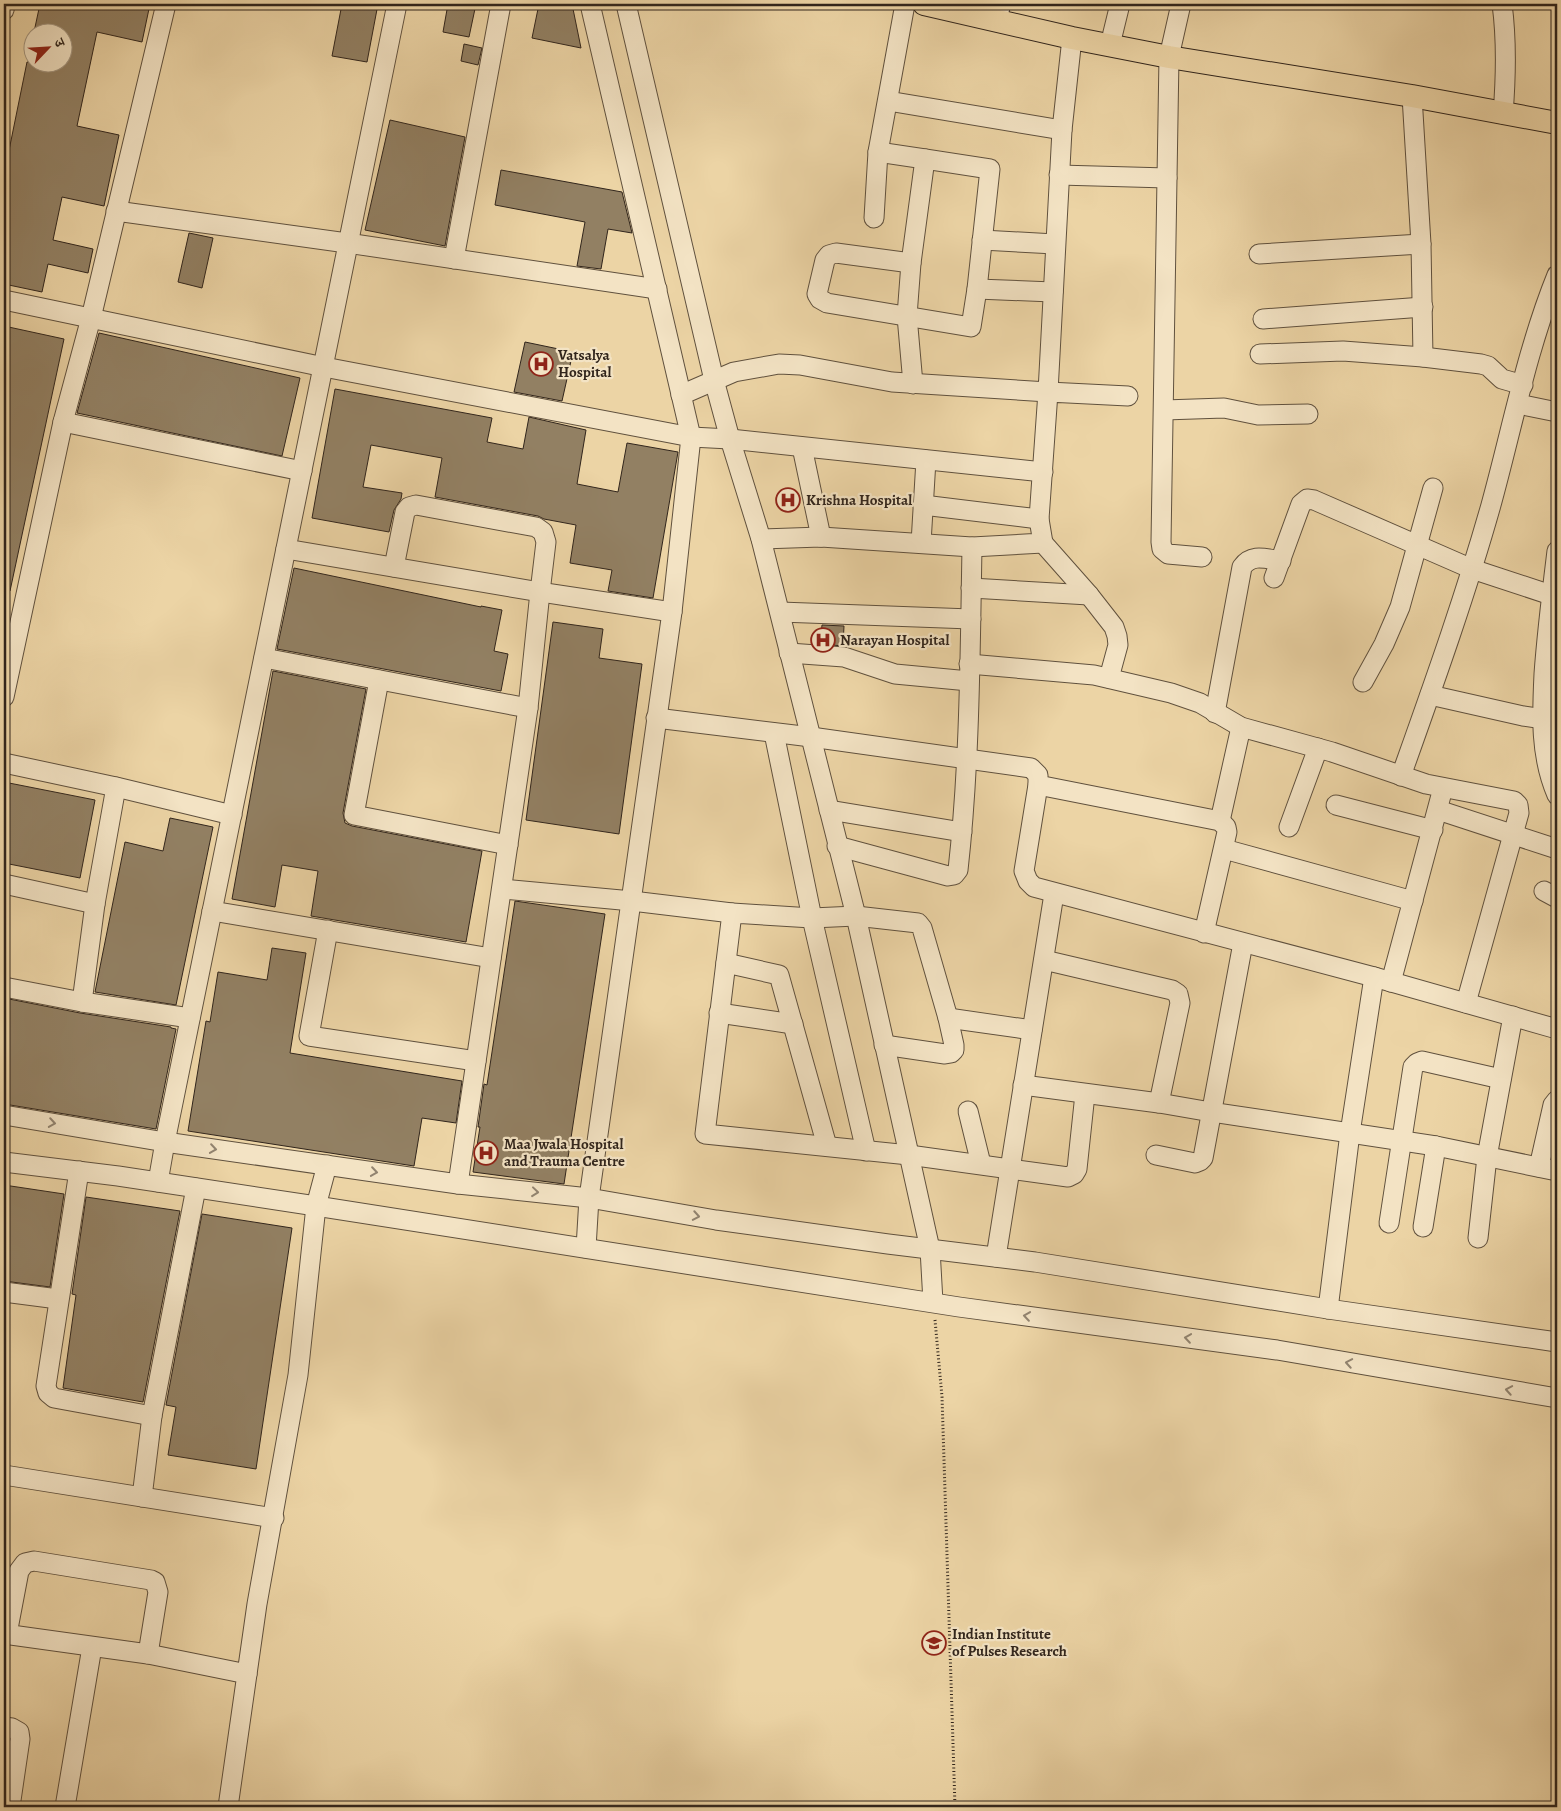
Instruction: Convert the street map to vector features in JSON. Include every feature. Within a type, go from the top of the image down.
[{"type":"main road","points":[[924,4],[999,12],[1072,38],[1169,57],[1412,96],[1557,123]]},
{"type":"street","points":[[4,10],[5,4]]},
{"type":"street","points":[[4,696],[63,422],[91,318],[166,4]]},
{"type":"street","points":[[158,1182],[397,4]]},
{"type":"street","points":[[454,259],[502,4]]},
{"type":"street","points":[[586,1248],[589,1198],[672,612],[691,437],[590,4]]},
{"type":"street","points":[[626,4],[714,380],[761,539],[856,916],[930,1249],[933,1302]]},
{"type":"street","points":[[874,218],[878,152],[905,4]]},
{"type":"street","points":[[1110,45],[1120,4]]},
{"type":"street","points":[[1181,4],[1169,57],[1161,542],[1162,550],[1168,554],[1202,558]]},
{"type":"street","points":[[1502,4],[1506,35],[1503,114]]},
{"type":"street","points":[[1072,38],[1062,130],[1039,519],[1043,543],[1089,595],[1114,627],[1118,645],[1109,678]]},
{"type":"street","points":[[1412,96],[1421,244],[1423,357]]},
{"type":"street","points":[[888,101],[1062,130]]},
{"type":"street","points":[[878,152],[990,169],[971,327],[827,303],[820,299],[818,294],[825,260],[829,255],[836,253],[911,263]]},
{"type":"street","points":[[913,384],[907,316],[911,263],[925,159]]},
{"type":"street","points":[[1059,175],[1167,178]]},
{"type":"street","points":[[116,212],[347,243],[657,289]]},
{"type":"street","points":[[982,240],[1055,244]]},
{"type":"street","points":[[1259,254],[1421,244]]},
{"type":"street","points":[[1401,776],[1472,569],[1523,385],[1553,296],[1557,275]]},
{"type":"street","points":[[977,289],[1053,292]]},
{"type":"street","points":[[4,300],[324,367],[691,437],[730,439],[1043,472]]},
{"type":"street","points":[[1263,319],[1423,308]]},
{"type":"street","points":[[1260,354],[1343,351],[1423,357],[1481,364],[1488,366],[1502,379],[1523,385]]},
{"type":"street","points":[[681,395],[734,372],[761,366],[800,365],[892,382],[913,384],[1128,396]]},
{"type":"street","points":[[1518,404],[1557,412]]},
{"type":"street","points":[[1164,410],[1224,408],[1258,415],[1308,414]]},
{"type":"street","points":[[63,422],[302,471]]},
{"type":"street","points":[[802,447],[821,537]]},
{"type":"street","points":[[921,542],[926,460]]},
{"type":"street","points":[[1364,682],[1384,644],[1400,607],[1433,488]]},
{"type":"street","points":[[1274,578],[1301,504],[1307,499],[1314,500],[1472,569],[1551,595]]},
{"type":"street","points":[[394,567],[405,512],[416,505],[536,527],[543,532],[546,542],[528,708],[458,1184]]},
{"type":"street","points":[[923,505],[1039,519]]},
{"type":"street","points":[[761,539],[821,537],[921,542],[972,547],[1043,543]]},
{"type":"street","points":[[838,846],[948,876],[958,870],[967,758],[972,619],[972,547]]},
{"type":"street","points":[[286,549],[540,592],[672,612]]},
{"type":"street","points":[[1557,551],[1546,644],[1550,720],[1548,767],[1557,795]]},
{"type":"street","points":[[1215,713],[1242,567],[1247,560],[1254,558],[1281,561]]},
{"type":"street","points":[[971,588],[1089,595]]},
{"type":"street","points":[[780,612],[972,619]]},
{"type":"street","points":[[789,653],[844,657],[895,674],[1072,672],[1109,678],[1185,697],[1200,703],[1241,728],[1351,757],[1401,776],[1443,788],[1514,801],[1518,805],[1519,813],[1466,1003]]},
{"type":"street","points":[[264,658],[528,708]]},
{"type":"street","points":[[379,680],[354,815],[508,845]]},
{"type":"street","points":[[1430,695],[1550,720]]},
{"type":"street","points":[[656,718],[811,737],[1031,768],[1038,775],[1038,785],[1024,871],[1028,881],[1034,887],[1054,894],[1382,980],[1557,1029]]},
{"type":"street","points":[[1220,821],[1241,728]]},
{"type":"street","points":[[774,733],[812,918],[866,1151]]},
{"type":"street","points":[[1289,828],[1318,748]]},
{"type":"street","points":[[4,763],[116,787],[232,815]]},
{"type":"street","points":[[1038,785],[1220,821],[1226,827],[1227,832],[1204,933]]},
{"type":"street","points":[[82,1002],[95,904],[116,787]]},
{"type":"street","points":[[1328,1309],[1350,1133],[1382,980],[1413,901],[1443,788]]},
{"type":"street","points":[[1336,805],[1433,830]]},
{"type":"street","points":[[828,810],[962,832]]},
{"type":"street","points":[[1438,810],[1557,849]]},
{"type":"street","points":[[1224,849],[1413,901]]},
{"type":"street","points":[[4,884],[95,904]]},
{"type":"street","points":[[502,889],[632,901],[732,913],[812,918],[856,916],[918,923],[922,928],[948,1018],[954,1050],[951,1053],[945,1054],[884,1045]]},
{"type":"street","points":[[996,1257],[1054,894]]},
{"type":"street","points":[[212,911],[491,958]]},
{"type":"street","points":[[732,913],[704,1134],[909,1154],[1068,1177],[1078,1169],[1085,1094]]},
{"type":"street","points":[[328,930],[310,1036],[476,1061]]},
{"type":"street","points":[[1156,1155],[1194,1164],[1200,1162],[1203,1158],[1243,943]]},
{"type":"street","points":[[1044,960],[1172,990],[1178,994],[1180,1003],[1159,1103]]},
{"type":"street","points":[[726,963],[779,975],[826,1146]]},
{"type":"street","points":[[4,987],[82,1002],[190,1018]]},
{"type":"street","points":[[719,1013],[793,1024]]},
{"type":"street","points":[[1478,1238],[1487,1157],[1513,1016]]},
{"type":"street","points":[[948,1018],[1032,1030]]},
{"type":"street","points":[[1389,1224],[1413,1066],[1417,1062],[1422,1061],[1502,1079]]},
{"type":"street","points":[[1023,1085],[1159,1103],[1436,1146],[1548,1169],[1553,1104],[1557,1100]]},
{"type":"street","points":[[968,1111],[981,1164]]},
{"type":"street","points":[[4,1115],[165,1142],[458,1184],[589,1198],[716,1220],[1035,1262],[1328,1309],[1557,1342]]},
{"type":"street","points":[[1423,1228],[1436,1146]]},
{"type":"street","points":[[4,1162],[158,1182],[933,1302],[1277,1350],[1557,1398]]},
{"type":"street","points":[[228,1807],[257,1604],[274,1518],[298,1376],[316,1206],[328,1165]]},
{"type":"street","points":[[79,1171],[58,1299],[46,1386],[48,1393],[54,1398],[152,1416]]},
{"type":"street","points":[[142,1497],[152,1416],[196,1188]]},
{"type":"street","points":[[4,1292],[58,1299]]},
{"type":"street","points":[[4,1475],[274,1518]]},
{"type":"street","points":[[148,1654],[158,1592],[155,1582],[34,1561],[25,1563],[19,1571],[5,1634],[148,1654],[247,1674]]},
{"type":"street","points":[[65,1807],[92,1647]]},
{"type":"street","points":[[4,1727],[12,1728],[19,1732],[20,1740],[10,1807]]},
{"type":"path","points":[[933,1302],[942,1397],[955,1807]]},
{"type":"building","points":[[40,4],[150,4],[142,42],[97,32],[77,126],[119,135],[104,206],[62,197],[53,240],[93,249],[88,273],[48,264],[42,292],[4,284],[4,175],[25,72],[72,72],[72,22],[36,22]]},
{"type":"building","points":[[342,4],[378,4],[367,62],[332,56]]},
{"type":"building","points":[[448,4],[476,4],[469,37],[443,32]]},
{"type":"building","points":[[539,4],[572,4],[581,48],[532,38]]},
{"type":"building","points":[[464,44],[482,48],[478,65],[461,61]]},
{"type":"building","points":[[390,120],[465,137],[445,246],[365,230]]},
{"type":"building","points":[[501,170],[622,192],[632,233],[608,229],[601,269],[577,266],[585,222],[495,205]]},
{"type":"building","points":[[189,233],[213,238],[202,288],[178,282]]},
{"type":"building","points":[[4,326],[64,339],[10,591],[4,590]]},
{"type":"building","points":[[99,333],[300,378],[282,456],[77,413]]},
{"type":"building","points":[[525,342],[573,352],[562,401],[514,392]]},
{"type":"building","points":[[335,389],[492,418],[487,442],[523,449],[529,417],[586,430],[577,484],[618,492],[627,443],[678,452],[653,598],[608,591],[612,570],[570,563],[576,525],[435,497],[442,458],[371,445],[363,487],[402,493],[401,499],[394,510],[389,532],[312,518]]},
{"type":"building","points":[[294,568],[502,610],[494,651],[508,654],[501,691],[277,649]]},
{"type":"building","points":[[553,622],[603,629],[599,658],[642,664],[619,834],[526,820]]},
{"type":"building","points":[[822,625],[844,626],[843,646],[820,644]]},
{"type":"building","points":[[273,671],[366,689],[343,813],[345,823],[352,826],[482,851],[466,942],[311,916],[318,871],[282,865],[275,907],[232,899]]},
{"type":"building","points":[[4,782],[95,800],[80,878],[4,863]]},
{"type":"building","points":[[170,818],[213,827],[176,1005],[95,992],[125,842],[163,851]]},
{"type":"building","points":[[515,901],[605,914],[564,1184],[473,1172],[484,1084],[487,1085]]},
{"type":"building","points":[[272,948],[306,953],[290,1053],[462,1081],[456,1123],[422,1118],[414,1166],[188,1131],[206,1021],[210,1022],[218,972],[267,980]]},
{"type":"building","points":[[4,998],[176,1029],[156,1129],[4,1104]]},
{"type":"building","points":[[4,1185],[64,1194],[50,1287],[4,1281]]},
{"type":"building","points":[[86,1197],[180,1211],[143,1402],[63,1388],[76,1295],[72,1294]]},
{"type":"building","points":[[202,1214],[292,1228],[256,1469],[168,1455],[176,1407],[166,1405]]},
{"type":"place","name":"Vatsalya Hospital","points":[[541,364]]},
{"type":"place","name":"Krishna Hospital","points":[[788,500]]},
{"type":"place","name":"Narayan Hospital","points":[[823,640]]},
{"type":"place","name":"Maa Jwala Hospital and Trauma Centre","points":[[486,1153]]},
{"type":"place","name":"Indian Institute of Pulses Research","points":[[934,1643]]}]
